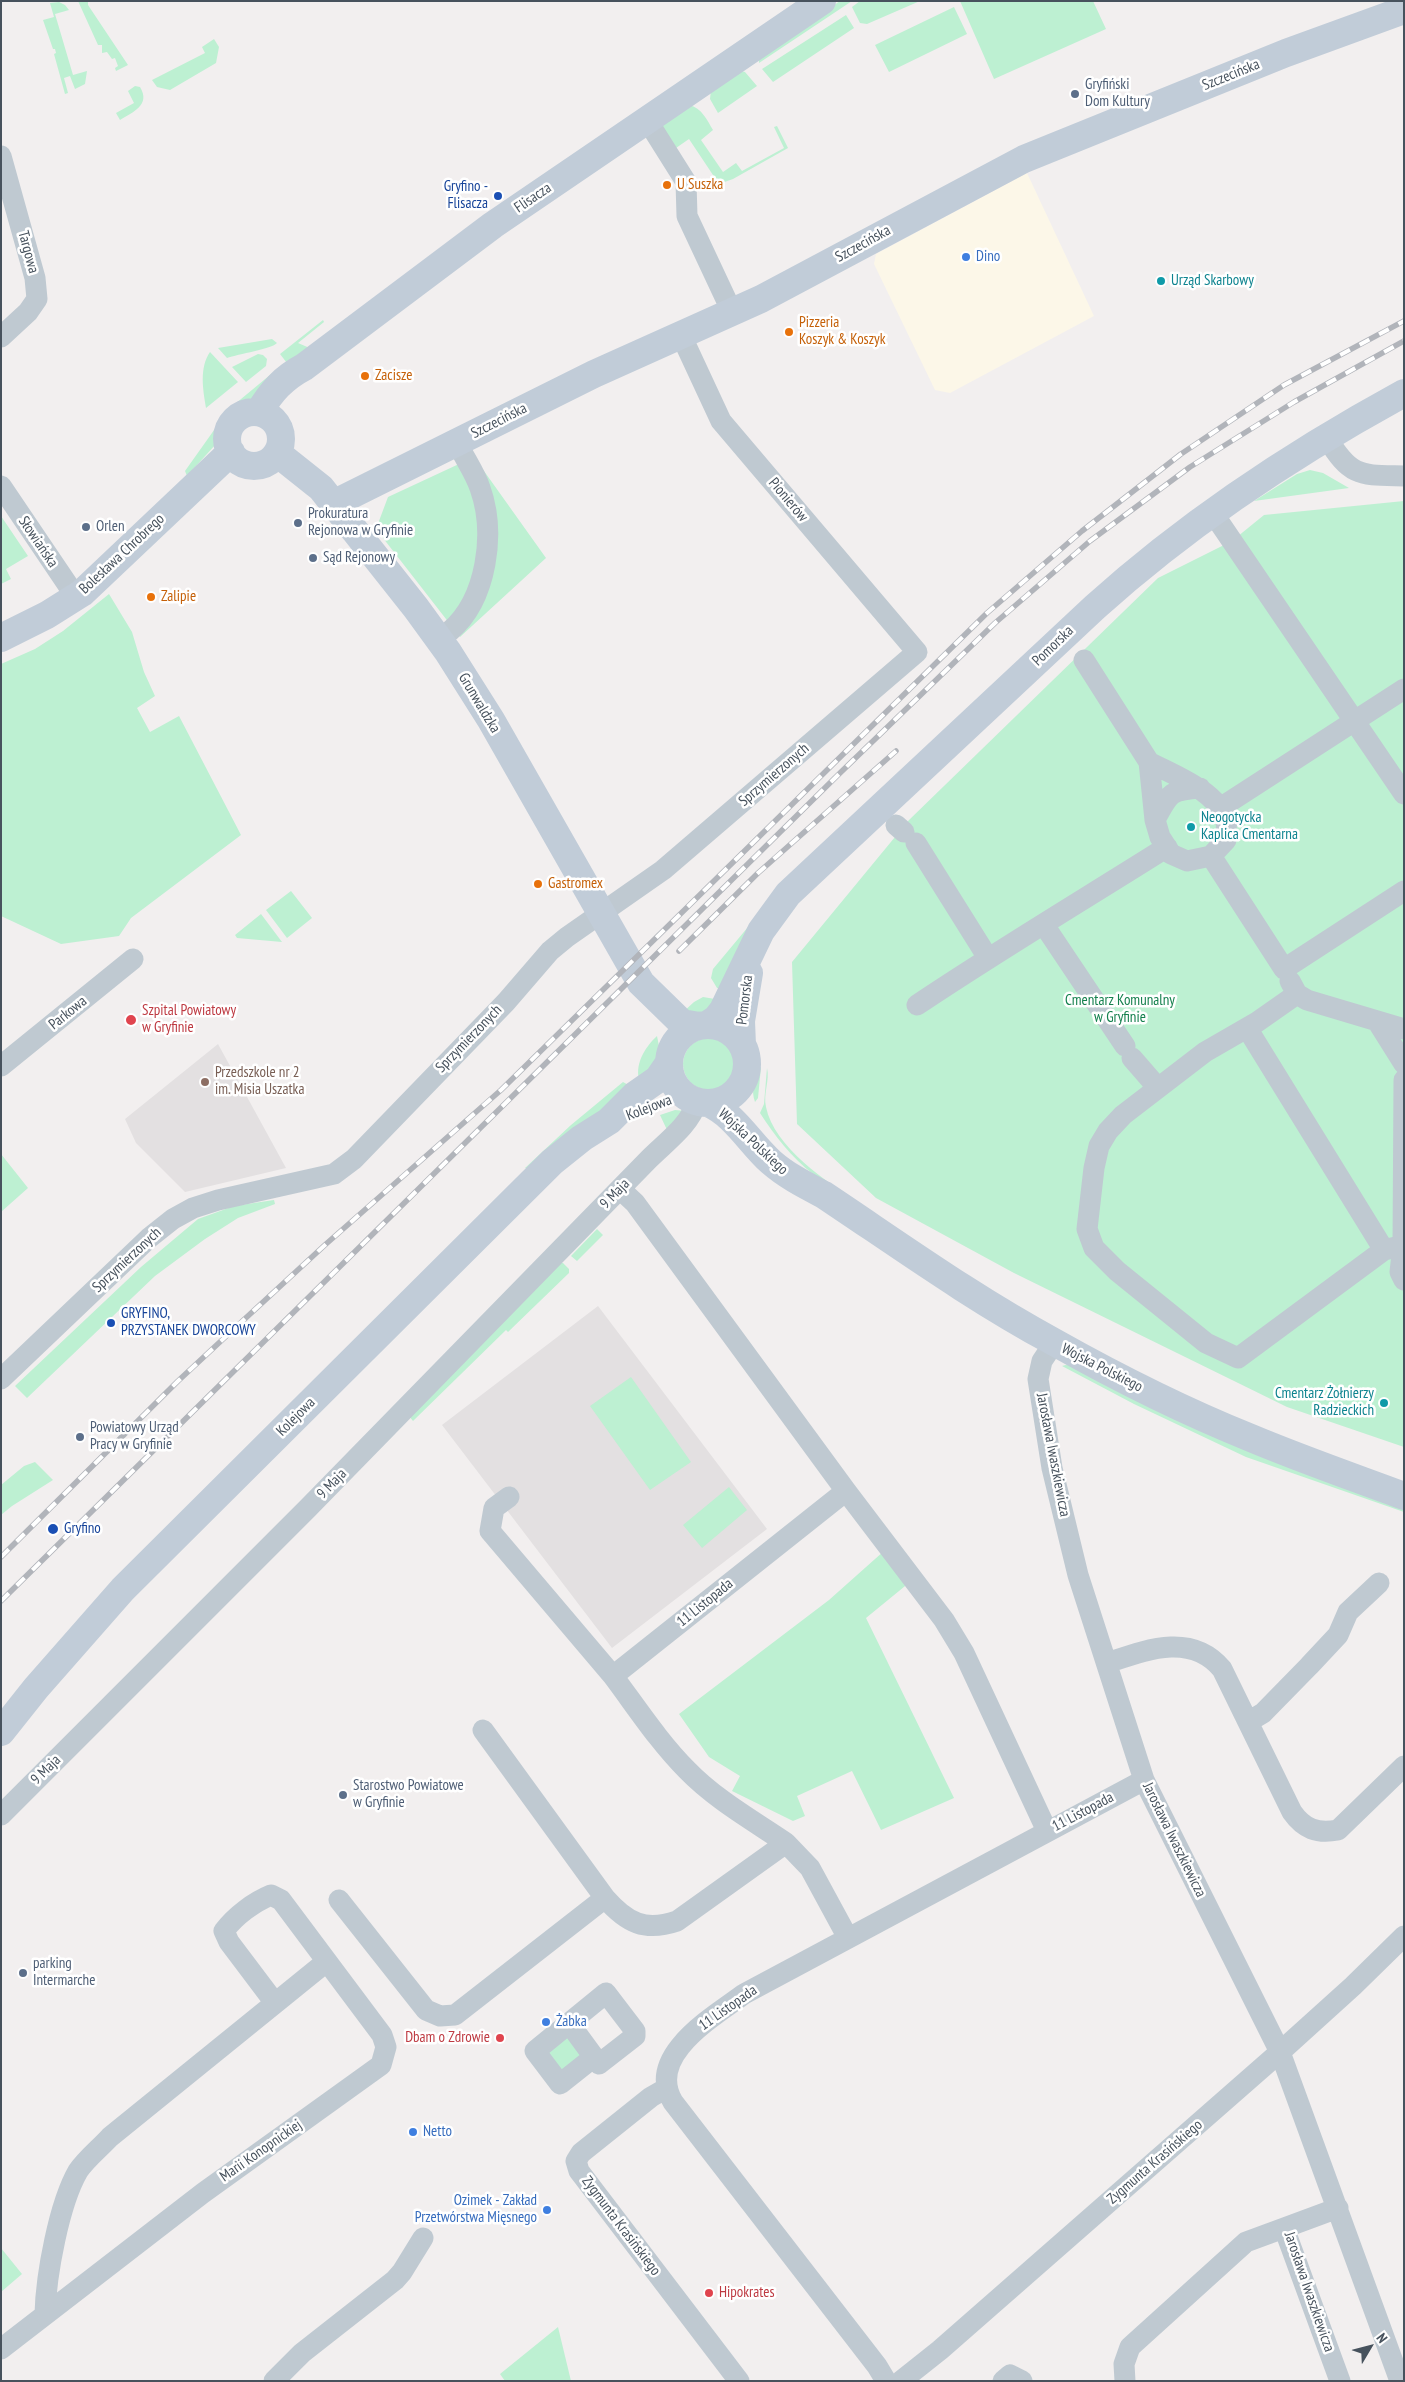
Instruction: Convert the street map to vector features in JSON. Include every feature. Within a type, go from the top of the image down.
[{"type":"street","name":"Flisacza","points":[[259,412],[275,387],[283,380],[304,367],[460,249],[822,1]]},
{"type":"street","name":"Szczecińska","points":[[334,504],[580,381],[786,286],[1024,159],[1286,53],[1404,10]]},
{"type":"street","points":[[647,120],[681,170],[688,192],[687,216],[732,312]]},
{"type":"street","name":"Targowa","points":[[1,156],[35,278],[37,299],[28,312],[1,336]]},
{"type":"street","name":"Pionierów","points":[[681,334],[720,421],[917,652]]},
{"type":"street","name":"Pomorska","points":[[703,1025],[716,1019],[723,1010],[766,923],[788,894],[1116,587],[1220,506],[1327,438],[1404,393]]},
{"type":"street","points":[[259,412],[267,415],[278,426],[280,444],[277,453],[270,460],[254,465],[242,462],[231,452],[227,435],[231,424],[246,413],[259,412]]},
{"type":"street","points":[[1327,438],[1339,459],[1353,470],[1365,475],[1404,476]]},
{"type":"street","name":"Bolesława Chrobrego","points":[[1,638],[76,597],[105,573],[231,452]]},
{"type":"street","name":"Grunwaldzka","points":[[277,453],[316,484],[334,504],[420,613],[460,671],[641,983],[682,1023],[703,1025]]},
{"type":"street","points":[[450,631],[466,613],[472,602],[483,568],[488,538],[484,502],[480,488],[463,454]]},
{"type":"street","name":"Słowiańska","points":[[1,486],[76,597]]},
{"type":"street","points":[[1219,522],[1404,794]]},
{"type":"street","name":"Sprzymierzonych","points":[[1,1379],[149,1238],[173,1219],[193,1208],[218,1200],[334,1174],[354,1159],[506,1002],[550,951],[663,870],[917,652]]},
{"type":"street","points":[[1084,660],[1149,762],[1155,820],[1160,837],[1166,847],[1171,854],[1187,861],[1211,856],[1226,840],[1226,822],[1220,808],[1200,788],[1149,762]]},
{"type":"street","points":[[1220,808],[1404,690]]},
{"type":"street","points":[[1155,820],[1167,798],[1179,790],[1200,788]]},
{"type":"street","points":[[905,833],[988,958]]},
{"type":"street","points":[[917,1005],[988,958],[1044,925],[1166,847]]},
{"type":"street","points":[[1211,856],[1284,970],[1297,994],[1308,1000],[1404,1029]]},
{"type":"street","points":[[1284,970],[1404,891]]},
{"type":"street","points":[[1044,925],[1128,1052],[1158,1088]]},
{"type":"street","name":"Pomorska","points":[[742,1045],[742,1021],[747,993],[750,954]]},
{"type":"street","name":"Parkowa","points":[[1,1066],[133,959]]},
{"type":"street","name":"Grunwaldzka","points":[[641,983],[643,998],[664,1031],[669,1058]]},
{"type":"street","points":[[1297,994],[1285,1004],[1247,1028],[1205,1052],[1123,1115],[1108,1130],[1099,1146],[1094,1168],[1087,1230],[1094,1248],[1117,1271],[1206,1343],[1238,1358],[1397,1247]]},
{"type":"street","points":[[1377,1021],[1404,1064]]},
{"type":"street","points":[[703,1025],[727,1030],[742,1045],[747,1066],[743,1081],[729,1097],[698,1101],[674,1084],[669,1058],[682,1034],[703,1025]]},
{"type":"street","points":[[1247,1028],[1397,1247]]},
{"type":"street","name":"Kolejowa","points":[[1,1732],[77,1640],[123,1589],[552,1162],[582,1138],[610,1121],[635,1095],[658,1079],[669,1058]]},
{"type":"street","points":[[1404,1080],[1397,1247],[1400,1272],[1404,1280]]},
{"type":"street","name":"Wojska Polskiego","points":[[743,1081],[746,1102],[766,1133],[824,1195]]},
{"type":"street","name":"Kolejowa","points":[[610,1121],[639,1113],[676,1097],[698,1101]]},
{"type":"street","name":"Wojska Polskiego","points":[[698,1101],[728,1116],[772,1163],[793,1179],[824,1195],[1004,1313],[1054,1342],[1162,1399],[1212,1422],[1404,1496]]},
{"type":"street","name":"9 Maja","points":[[1,1815],[288,1528],[660,1148],[676,1134],[694,1110],[698,1101]]},
{"type":"street","points":[[620,1189],[635,1203],[846,1491],[944,1620],[964,1653],[1047,1831]]},
{"type":"street","name":"Jarosława Iwaszkiewicza","points":[[1054,1342],[1042,1361],[1038,1379],[1052,1468],[1078,1575],[1144,1780],[1280,2052],[1400,2381]]},
{"type":"street","name":"11 Listopada","points":[[613,1676],[846,1491]]},
{"type":"street","points":[[510,1497],[494,1508],[490,1531],[613,1676],[663,1743],[687,1771],[720,1798],[786,1843],[810,1868],[848,1938]]},
{"type":"street","points":[[1248,1722],[1263,1713],[1327,1648],[1338,1635],[1348,1612],[1380,1583]]},
{"type":"street","points":[[1107,1663],[1164,1648],[1184,1646],[1198,1650],[1213,1658],[1222,1669],[1292,1812],[1300,1823],[1311,1830],[1326,1832],[1338,1830],[1404,1766]]},
{"type":"street","points":[[483,1730],[605,1898],[615,1910],[628,1920],[646,1927],[661,1926],[677,1921],[786,1843]]},
{"type":"street","name":"11 Listopada","points":[[666,2089],[667,2075],[673,2058],[683,2042],[698,2028],[744,1994],[1144,1780]]},
{"type":"street","name":"Marii Konopnickiej","points":[[1,2349],[203,2193],[381,2064],[386,2047],[382,2035],[281,1900],[271,1895],[261,1899],[229,1924],[224,1931],[229,1942],[275,2003]]},
{"type":"street","points":[[339,1900],[426,2010],[440,2016],[455,2015],[605,1898]]},
{"type":"street","name":"Zygmunta Krasińskiego","points":[[901,2381],[934,2355],[1280,2052],[1353,1986],[1404,1936]]},
{"type":"street","points":[[45,2314],[46,2291],[54,2244],[70,2186],[80,2169],[110,2137],[326,1962]]},
{"type":"street","points":[[569,2023],[600,2064],[635,2036],[635,2031],[606,1993],[569,2023],[535,2051],[560,2084],[594,2057]]},
{"type":"street","points":[[666,2089],[672,2102],[877,2366],[886,2381]]},
{"type":"street","name":"Zygmunta Krasińskiego","points":[[666,2089],[651,2098],[581,2153],[576,2160],[579,2171],[739,2381]]},
{"type":"street","name":"Jarosława Iwaszkiewicza","points":[[1338,2208],[1284,2228],[1340,2381]]},
{"type":"street","points":[[1125,2381],[1124,2364],[1130,2347],[1246,2242],[1284,2228]]},
{"type":"street","points":[[274,2381],[302,2353],[394,2280],[402,2272],[423,2238]]},
{"type":"street","points":[[1002,2381],[1010,2375],[1022,2381]]},
{"type":"shaded area","points":[[1027,173],[1094,316],[950,393],[935,390],[874,264],[876,254]]},
{"type":"shaded area","name":"Przedszkole nr 2 im. Misia Uszatka","points":[[218,1044],[286,1168],[185,1192],[136,1143],[125,1119]]},
{"type":"shaded area","points":[[598,1306],[767,1529],[612,1648],[442,1425]]},
{"type":"green space","points":[[78,1],[88,1],[88,5],[128,65],[116,71],[115,68],[118,66],[115,58],[112,59],[107,52],[102,53],[102,45],[98,45]]},
{"type":"green space","points":[[840,1],[852,1],[759,63],[759,56]]},
{"type":"green space","points":[[860,1],[920,1],[867,24],[860,23],[852,7]]},
{"type":"green space","points":[[960,1],[1093,1],[1106,29],[994,79]]},
{"type":"green space","points":[[59,2],[69,10],[55,14],[73,75],[87,71],[85,84],[75,89],[70,76],[64,78],[68,93],[65,94],[54,54],[56,53],[55,49],[53,49],[43,20],[54,17],[50,3]]},
{"type":"green space","points":[[954,7],[967,34],[889,72],[875,45]]},
{"type":"green space","points":[[846,15],[854,28],[773,82],[762,69]]},
{"type":"green space","points":[[214,39],[219,47],[216,63],[170,90],[157,87],[152,80],[205,53],[202,47]]},
{"type":"green space","points":[[738,70],[745,72],[757,86],[718,113],[710,99],[711,90]]},
{"type":"green space","points":[[135,86],[140,87],[143,93],[142,103],[135,111],[120,120],[116,113],[134,103],[128,91]]},
{"type":"green space","points":[[689,105],[701,112],[713,130],[701,140],[723,172],[736,163],[742,171],[784,148],[774,127],[777,126],[788,148],[733,179],[719,184],[689,139],[676,148],[656,126]]},
{"type":"green space","points":[[323,320],[324,322],[298,343],[312,349],[290,367],[280,354]]},
{"type":"green space","points":[[272,339],[277,343],[227,358],[218,348]]},
{"type":"green space","points":[[210,352],[238,382],[206,408],[203,372]]},
{"type":"green space","points":[[258,354],[263,355],[267,359],[266,366],[246,382],[232,367]]},
{"type":"green space","points":[[276,370],[250,404],[226,413],[229,409]]},
{"type":"green space","points":[[226,413],[216,444],[187,476],[185,471]]},
{"type":"green space","points":[[474,457],[546,558],[460,637],[376,529],[388,497]]},
{"type":"green space","points":[[1310,470],[1323,473],[1349,488],[1254,501],[1297,474]]},
{"type":"green space","name":"Cmentarz Komunalny w Gryfinie","points":[[1404,501],[1404,1447],[1287,1407],[1014,1273],[876,1198],[797,1124],[792,962],[909,820],[1158,578],[1232,541],[1264,515]]},
{"type":"green space","points":[[1,516],[28,556],[6,569],[11,579],[1,584]]},
{"type":"green space","points":[[109,594],[132,632],[144,672],[155,696],[137,708],[150,732],[179,716],[241,835],[131,918],[119,936],[61,944],[1,916],[1,664],[35,649],[63,631]]},
{"type":"green space","points":[[291,891],[312,918],[287,938],[266,910]]},
{"type":"green space","points":[[763,909],[726,991],[717,988],[711,978],[713,969]]},
{"type":"green space","points":[[261,914],[282,942],[237,938],[235,935]]},
{"type":"green space","points":[[703,997],[715,999],[705,1014],[682,1013],[694,1002]]},
{"type":"green space","points":[[657,1036],[659,1046],[657,1064],[639,1079],[638,1073],[642,1055]]},
{"type":"green space","points":[[709,1038],[719,1040],[727,1046],[733,1054],[735,1064],[733,1074],[727,1082],[719,1088],[709,1090],[699,1088],[691,1082],[685,1074],[683,1064],[685,1054],[691,1046],[699,1040]]},
{"type":"green space","points":[[761,1067],[758,1098],[755,1102],[753,1094],[756,1070]]},
{"type":"green space","points":[[767,1068],[766,1107],[771,1122],[779,1136],[818,1174],[859,1203],[805,1168],[784,1146],[765,1121],[760,1113],[764,1104]]},
{"type":"green space","points":[[623,1082],[630,1086],[533,1169],[525,1168],[571,1125]]},
{"type":"green space","points":[[675,1110],[686,1111],[668,1132],[660,1115]]},
{"type":"green space","points":[[1,1154],[28,1188],[1,1212]]},
{"type":"green space","points":[[274,1200],[275,1204],[238,1218],[205,1239],[155,1276],[27,1398],[15,1386],[141,1267],[198,1219],[234,1206]]},
{"type":"green space","points":[[597,1229],[603,1235],[577,1261],[571,1256]]},
{"type":"green space","points":[[559,1263],[563,1263],[569,1269],[569,1273],[508,1332],[506,1330],[413,1421],[409,1416]]},
{"type":"green space","points":[[1069,1364],[1404,1507],[1404,1512],[1246,1457],[1134,1404],[1062,1366]]},
{"type":"green space","points":[[631,1377],[691,1462],[650,1490],[590,1406]]},
{"type":"green space","points":[[35,1462],[53,1480],[1,1515],[1,1485],[24,1466]]},
{"type":"green space","points":[[729,1487],[747,1510],[702,1548],[683,1525]]},
{"type":"green space","points":[[884,1551],[910,1582],[866,1618],[954,1798],[881,1830],[852,1771],[797,1796],[805,1816],[793,1821],[732,1791],[740,1776],[709,1757],[679,1714],[829,1600]]},
{"type":"green space","points":[[568,2029],[589,2057],[561,2079],[539,2052]]},
{"type":"green space","points":[[1,2248],[22,2274],[1,2292]]},
{"type":"green space","points":[[558,2327],[571,2381],[505,2381],[500,2374]]},
{"type":"railway","points":[[1,1557],[178,1381],[326,1244],[501,1090],[987,613],[1082,531],[1181,454],[1284,385],[1404,321]]},
{"type":"railway","points":[[1,1601],[840,773],[995,623],[1090,541],[1190,467],[1294,402],[1404,341]]},
{"type":"railway","points":[[679,951],[758,873],[896,751]]},
{"type":"place","name":"Gryfiński Dom Kultury","points":[[1075,94]]},
{"type":"place","name":"U Suszka","points":[[667,185]]},
{"type":"place","name":"Gryfino - Flisacza","points":[[498,196]]},
{"type":"place","name":"Dino","points":[[966,257]]},
{"type":"place","name":"Urząd Skarbowy","points":[[1161,281]]},
{"type":"place","name":"Pizzeria Koszyk & Koszyk","points":[[789,332]]},
{"type":"place","name":"Zacisze","points":[[365,376]]},
{"type":"place","name":"Prokuratura Rejonowa w Gryfinie","points":[[298,523]]},
{"type":"place","name":"Orlen","points":[[86,527]]},
{"type":"place","name":"Sąd Rejonowy","points":[[313,558]]},
{"type":"place","name":"Zalipie","points":[[151,597]]},
{"type":"place","name":"Neogotycka Kaplica Cmentarna","points":[[1191,827]]},
{"type":"place","name":"Gastromex","points":[[538,884]]},
{"type":"place","name":"Szpital Powiatowy w Gryfinie","points":[[131,1020]]},
{"type":"place","name":"Przedszkole nr 2 im. Misia Uszatka","points":[[205,1082]]},
{"type":"place","name":"GRYFINO, PRZYSTANEK DWORCOWY","points":[[111,1323]]},
{"type":"place","name":"Cmentarz Żołnierzy Radzieckich","points":[[1384,1403]]},
{"type":"place","name":"Powiatowy Urząd Pracy w Gryfinie","points":[[80,1437]]},
{"type":"place","name":"Gryfino","points":[[53,1529]]},
{"type":"place","name":"Starostwo Powiatowe w Gryfinie","points":[[343,1795]]},
{"type":"place","name":"parking Intermarche","points":[[23,1973]]},
{"type":"place","name":"Żabka","points":[[546,2022]]},
{"type":"place","name":"Dbam o Zdrowie","points":[[500,2038]]},
{"type":"place","name":"Netto","points":[[413,2132]]},
{"type":"place","name":"Ozimek - Zakład Przetwórstwa Mięsnego","points":[[547,2210]]},
{"type":"place","name":"Hipokrates","points":[[709,2293]]}]
